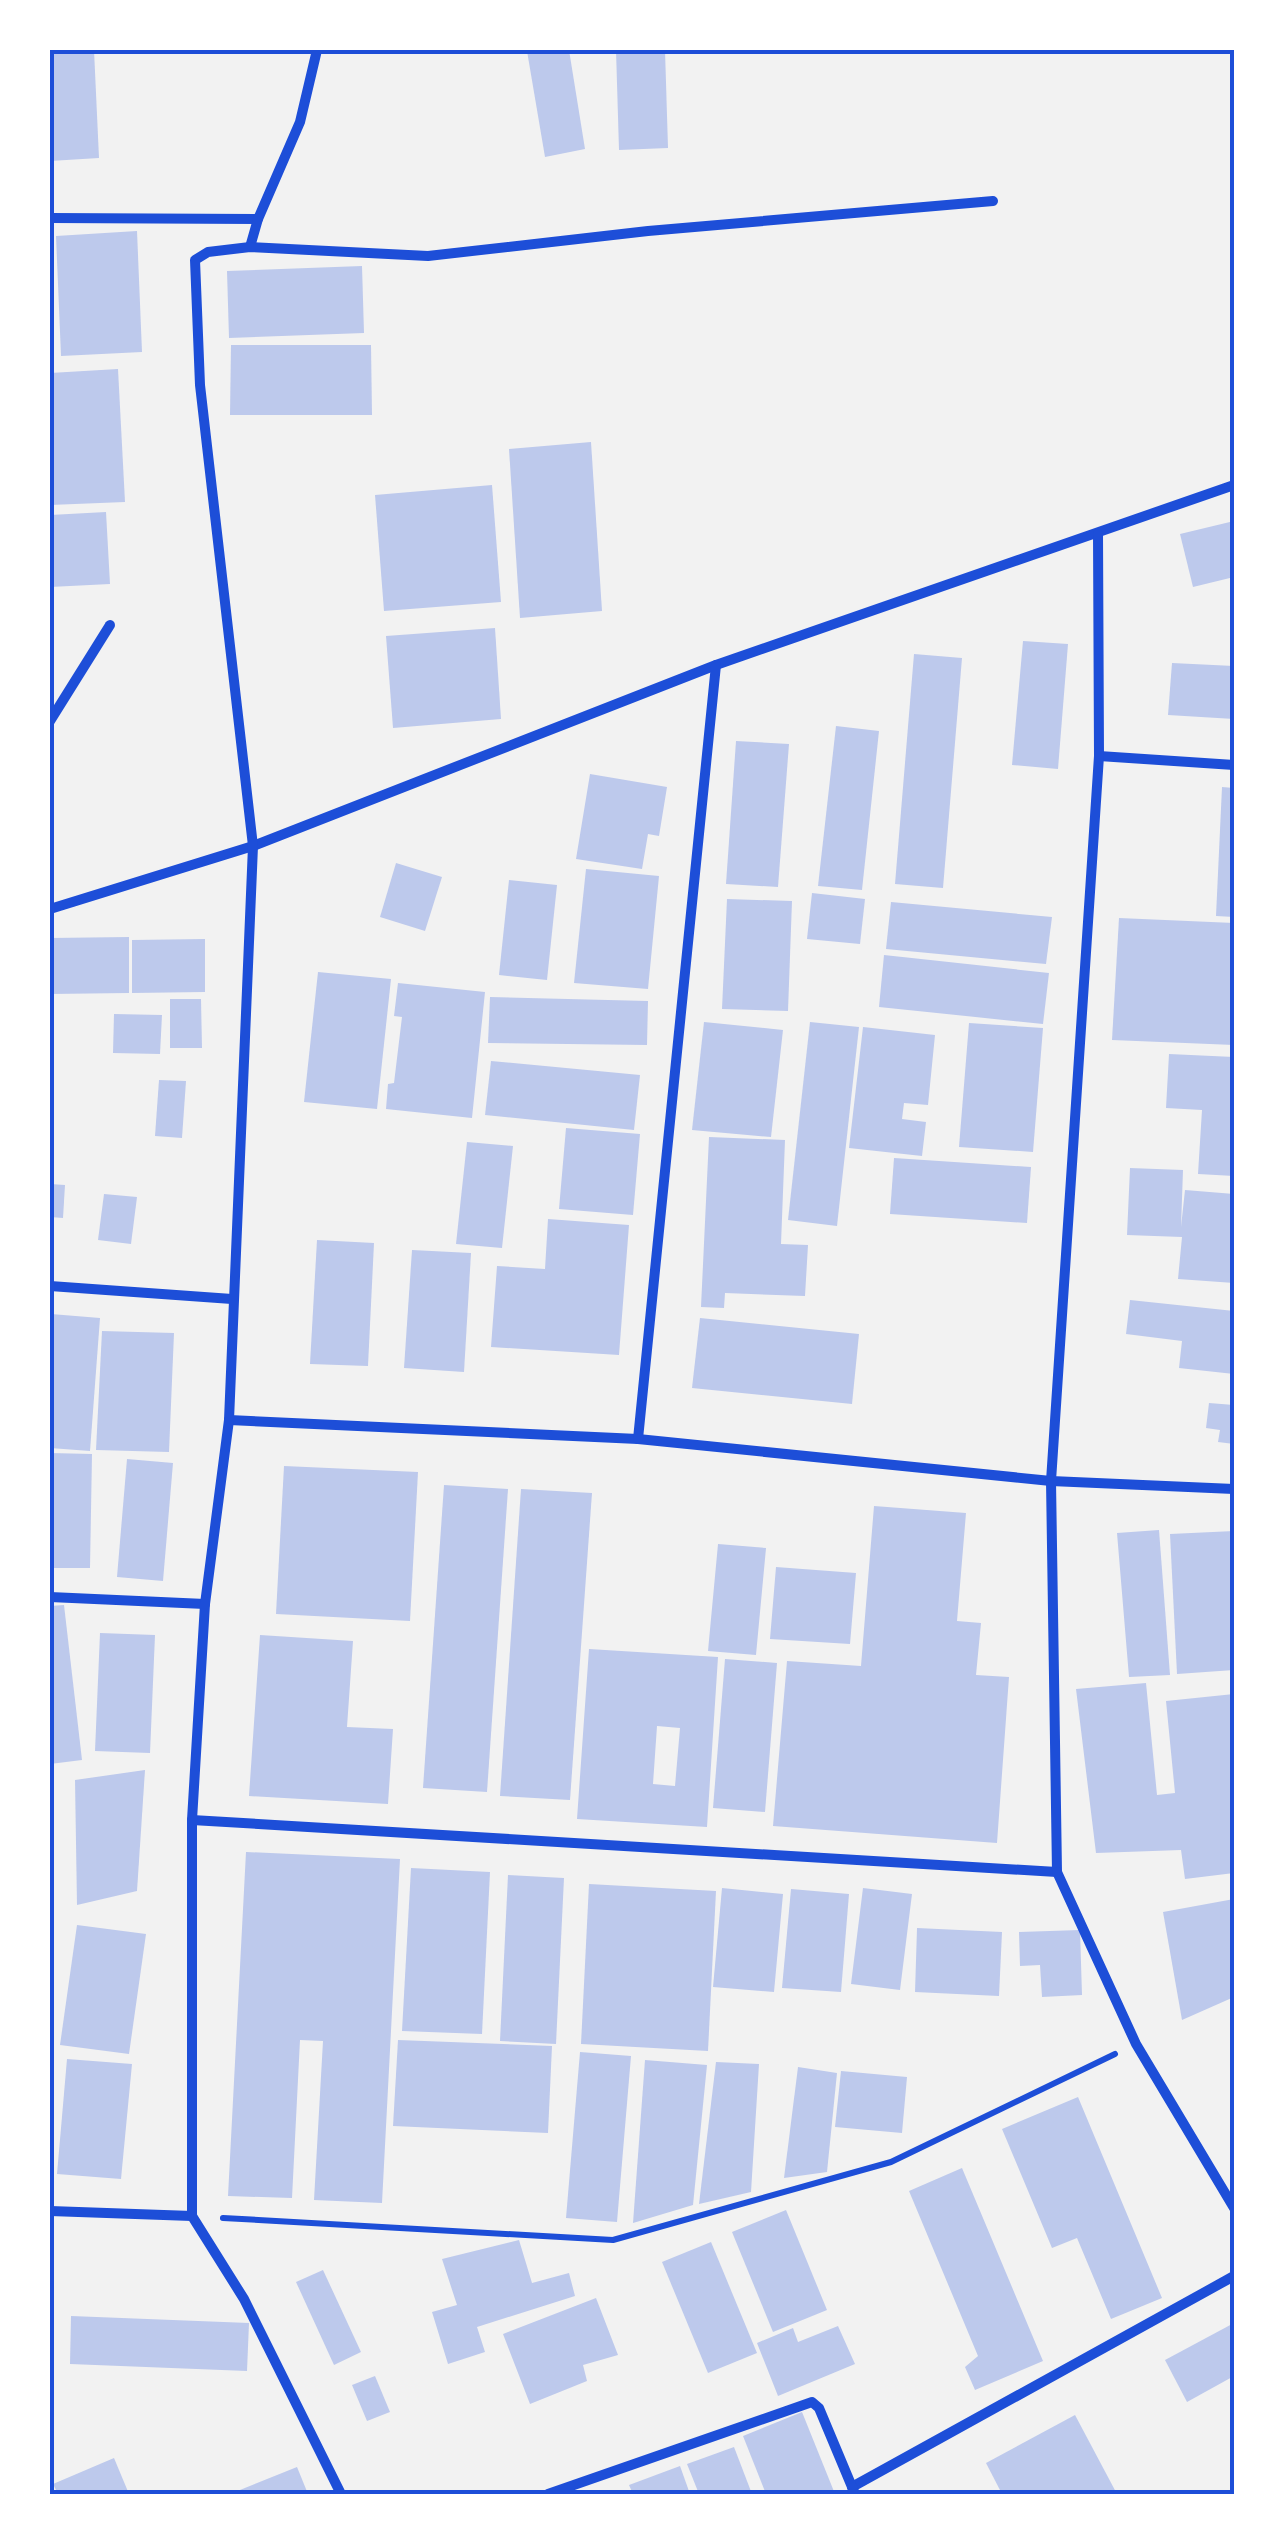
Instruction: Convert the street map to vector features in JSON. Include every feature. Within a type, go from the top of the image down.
[{"type":"street","points":[[250,248],[258,219],[300,122],[316,50]]},
{"type":"street","points":[[341,2494],[244,2299],[192,2216],[192,1820],[204,1604],[229,1420],[253,846],[200,385],[195,260],[208,252],[250,248],[428,256],[648,231],[993,201]]},
{"type":"street","points":[[50,218],[258,219]]},
{"type":"street","points":[[50,909],[253,846],[716,665],[1234,485]]},
{"type":"street","points":[[1098,534],[1099,756],[1051,1481],[1057,1872],[1136,2044],[1234,2208]]},
{"type":"street","points":[[50,720],[110,625]]},
{"type":"street","points":[[638,1439],[716,665]]},
{"type":"street","points":[[1099,756],[1234,765]]},
{"type":"street","points":[[50,1286],[232,1298]]},
{"type":"street","points":[[229,1420],[638,1439],[1051,1481],[1234,1489]]},
{"type":"street","points":[[50,1597],[204,1604]]},
{"type":"street","points":[[192,1820],[1057,1872]]},
{"type":"street","points":[[50,2211],[192,2216]]},
{"type":"street","points":[[548,2494],[812,2402],[819,2408],[854,2490],[1234,2276]]},
{"type":"path","points":[[192,2216],[613,2240],[891,2162],[1136,2044]]},
{"type":"building","points":[[50,50],[94,50],[99,158],[50,161]]},
{"type":"building","points":[[569,50],[585,149],[545,157],[527,51]]},
{"type":"building","points":[[616,50],[665,50],[668,148],[619,150]]},
{"type":"building","points":[[137,231],[142,352],[61,356],[56,236]]},
{"type":"building","points":[[362,266],[364,333],[229,338],[227,271]]},
{"type":"building","points":[[231,345],[371,345],[372,415],[230,415]]},
{"type":"building","points":[[118,369],[125,502],[50,505],[50,373]]},
{"type":"building","points":[[591,442],[602,611],[520,618],[509,449]]},
{"type":"building","points":[[492,485],[501,602],[384,611],[375,495]]},
{"type":"building","points":[[106,512],[110,584],[50,587],[50,515]]},
{"type":"building","points":[[1234,521],[1234,577],[1193,587],[1180,534]]},
{"type":"building","points":[[495,628],[501,719],[393,728],[386,636]]},
{"type":"building","points":[[1023,641],[1068,644],[1058,769],[1012,765]]},
{"type":"building","points":[[914,654],[962,658],[943,888],[895,884]]},
{"type":"building","points":[[1172,663],[1234,666],[1234,719],[1168,715]]},
{"type":"building","points":[[836,726],[879,731],[862,890],[818,886]]},
{"type":"building","points":[[736,741],[789,744],[778,887],[726,884]]},
{"type":"building","points":[[590,774],[667,787],[659,836],[648,834],[642,869],[576,859]]},
{"type":"building","points":[[1222,787],[1234,788],[1234,917],[1216,916]]},
{"type":"building","points":[[396,863],[442,877],[425,931],[380,917]]},
{"type":"building","points":[[586,869],[659,876],[648,989],[574,983]]},
{"type":"building","points":[[509,880],[557,885],[547,980],[499,975]]},
{"type":"building","points":[[812,893],[865,899],[860,944],[807,939]]},
{"type":"building","points":[[727,899],[792,901],[788,1011],[722,1009]]},
{"type":"building","points":[[891,902],[1052,917],[1046,964],[886,949]]},
{"type":"building","points":[[1119,918],[1234,923],[1234,1045],[1112,1040]]},
{"type":"building","points":[[129,937],[129,993],[50,994],[50,938]]},
{"type":"building","points":[[205,939],[205,992],[132,993],[132,940]]},
{"type":"building","points":[[884,955],[1049,973],[1043,1024],[879,1007]]},
{"type":"building","points":[[318,972],[391,979],[377,1109],[304,1102]]},
{"type":"building","points":[[398,983],[485,992],[472,1118],[386,1109],[388,1084],[394,1083],[402,1017],[394,1016]]},
{"type":"building","points":[[490,997],[648,1001],[647,1045],[488,1043]]},
{"type":"building","points":[[170,999],[201,999],[202,1048],[170,1048]]},
{"type":"building","points":[[114,1014],[162,1015],[160,1054],[113,1053]]},
{"type":"building","points":[[704,1022],[783,1030],[771,1137],[692,1130]]},
{"type":"building","points":[[810,1022],[859,1027],[837,1226],[788,1220]]},
{"type":"building","points":[[969,1023],[1043,1028],[1033,1152],[959,1147]]},
{"type":"building","points":[[863,1027],[935,1035],[928,1105],[904,1103],[902,1119],[926,1122],[922,1156],[849,1148]]},
{"type":"building","points":[[1169,1054],[1234,1057],[1234,1176],[1198,1174],[1202,1110],[1166,1108]]},
{"type":"building","points":[[491,1061],[640,1075],[634,1130],[485,1115]]},
{"type":"building","points":[[159,1080],[186,1081],[182,1138],[155,1136]]},
{"type":"building","points":[[566,1128],[640,1134],[633,1215],[559,1209]]},
{"type":"building","points":[[709,1137],[785,1140],[781,1244],[808,1245],[805,1296],[725,1293],[724,1308],[701,1307]]},
{"type":"building","points":[[467,1142],[513,1146],[502,1248],[456,1244]]},
{"type":"building","points":[[894,1158],[1031,1167],[1027,1223],[890,1214]]},
{"type":"building","points":[[1130,1168],[1183,1170],[1181,1227],[1185,1190],[1234,1194],[1234,1283],[1178,1279],[1182,1237],[1127,1235]]},
{"type":"building","points":[[50,1184],[65,1185],[63,1218],[50,1217]]},
{"type":"building","points":[[104,1194],[137,1197],[131,1244],[98,1240]]},
{"type":"building","points":[[548,1219],[629,1225],[619,1355],[491,1347],[497,1266],[545,1269]]},
{"type":"building","points":[[317,1240],[374,1243],[368,1366],[310,1364]]},
{"type":"building","points":[[412,1250],[471,1253],[464,1372],[404,1368]]},
{"type":"building","points":[[1130,1300],[1234,1311],[1234,1374],[1179,1368],[1182,1341],[1126,1334]]},
{"type":"building","points":[[51,1314],[100,1318],[90,1451],[50,1448]]},
{"type":"building","points":[[700,1318],[859,1334],[852,1404],[692,1388]]},
{"type":"building","points":[[102,1331],[174,1333],[169,1452],[96,1450]]},
{"type":"building","points":[[1209,1403],[1234,1405],[1234,1444],[1218,1442],[1220,1430],[1206,1428]]},
{"type":"building","points":[[50,1453],[92,1454],[90,1568],[50,1568]]},
{"type":"building","points":[[127,1459],[173,1463],[163,1581],[117,1577]]},
{"type":"building","points":[[284,1466],[418,1472],[410,1621],[276,1614]]},
{"type":"building","points":[[444,1485],[508,1489],[487,1792],[423,1788]]},
{"type":"building","points":[[521,1489],[592,1493],[570,1800],[500,1796]]},
{"type":"building","points":[[874,1506],[966,1513],[957,1621],[981,1623],[976,1675],[1009,1677],[997,1843],[773,1826],[787,1661],[861,1666]]},
{"type":"building","points":[[1159,1530],[1170,1675],[1129,1677],[1117,1533]]},
{"type":"building","points":[[1234,1531],[1234,1670],[1177,1674],[1170,1534]]},
{"type":"building","points":[[718,1544],[766,1548],[756,1655],[708,1651]]},
{"type":"building","points":[[776,1567],[856,1573],[850,1644],[770,1639]]},
{"type":"building","points":[[64,1605],[82,1760],[50,1764],[50,1606]]},
{"type":"building","points":[[100,1633],[155,1635],[150,1753],[95,1751]]},
{"type":"building","points":[[260,1635],[353,1641],[347,1727],[393,1729],[388,1804],[249,1796]]},
{"type":"building","points":[[589,1649],[718,1657],[707,1827],[577,1819]],"holes":[[[657,1726],[680,1728],[675,1786],[653,1784]]]},
{"type":"building","points":[[725,1659],[777,1663],[765,1812],[713,1808]]},
{"type":"building","points":[[1146,1683],[1157,1795],[1175,1793],[1166,1701],[1234,1694],[1234,1873],[1185,1879],[1181,1850],[1096,1853],[1076,1689]]},
{"type":"building","points":[[145,1770],[137,1891],[77,1905],[75,1780]]},
{"type":"building","points":[[246,1852],[400,1859],[382,2203],[314,2200],[323,2041],[300,2040],[292,2198],[228,2196]]},
{"type":"building","points":[[411,1868],[490,1872],[482,2034],[402,2031]]},
{"type":"building","points":[[508,1875],[564,1878],[556,2044],[500,2041]]},
{"type":"building","points":[[589,1884],[716,1891],[708,2051],[581,2044]]},
{"type":"building","points":[[722,1888],[783,1894],[774,1992],[713,1987]]},
{"type":"building","points":[[863,1888],[912,1894],[900,1990],[851,1984]]},
{"type":"building","points":[[791,1889],[849,1894],[841,1992],[782,1988]]},
{"type":"building","points":[[1234,1899],[1234,1997],[1182,2020],[1163,1912]]},
{"type":"building","points":[[77,1925],[146,1934],[129,2054],[60,2045]]},
{"type":"building","points":[[917,1928],[1002,1932],[999,1996],[915,1992]]},
{"type":"building","points":[[1080,1930],[1082,1995],[1042,1997],[1040,1965],[1020,1966],[1019,1932]]},
{"type":"building","points":[[50,2007],[54,2053],[50,2054]]},
{"type":"building","points":[[398,2040],[552,2046],[548,2133],[393,2126]]},
{"type":"building","points":[[580,2052],[631,2056],[617,2222],[566,2218]]},
{"type":"building","points":[[67,2059],[132,2064],[121,2179],[57,2174]]},
{"type":"building","points":[[645,2060],[707,2065],[693,2205],[633,2223]]},
{"type":"building","points":[[716,2062],[759,2064],[751,2192],[699,2204]]},
{"type":"building","points":[[798,2067],[837,2073],[827,2172],[784,2178]]},
{"type":"building","points":[[841,2071],[907,2077],[902,2133],[835,2127]]},
{"type":"building","points":[[1078,2097],[1162,2298],[1111,2319],[1077,2238],[1052,2248],[1002,2129]]},
{"type":"building","points":[[962,2168],[1043,2361],[975,2390],[965,2367],[978,2356],[909,2191]]},
{"type":"building","points":[[786,2210],[827,2310],[773,2332],[732,2232]]},
{"type":"building","points":[[519,2240],[532,2283],[569,2273],[575,2296],[477,2327],[485,2352],[448,2364],[432,2312],[457,2305],[442,2259]]},
{"type":"building","points":[[711,2242],[757,2353],[708,2373],[662,2262]]},
{"type":"building","points":[[323,2270],[361,2352],[334,2365],[296,2282]]},
{"type":"building","points":[[596,2298],[618,2355],[583,2365],[587,2381],[530,2404],[503,2334]]},
{"type":"building","points":[[71,2316],[249,2323],[247,2371],[70,2364]]},
{"type":"building","points":[[1234,2323],[1234,2376],[1187,2402],[1165,2360]]},
{"type":"building","points":[[838,2326],[855,2364],[778,2396],[757,2343],[793,2328],[798,2342]]},
{"type":"building","points":[[375,2376],[390,2412],[367,2421],[352,2385]]},
{"type":"building","points":[[802,2412],[835,2494],[766,2494],[743,2436]]},
{"type":"building","points":[[1075,2415],[1117,2494],[1002,2494],[986,2463]]},
{"type":"building","points":[[734,2447],[752,2494],[699,2494],[687,2464]]},
{"type":"building","points":[[114,2458],[129,2494],[58,2494],[53,2484]]},
{"type":"building","points":[[680,2466],[690,2494],[633,2494],[629,2485]]},
{"type":"building","points":[[297,2467],[308,2494],[230,2494]]}]
